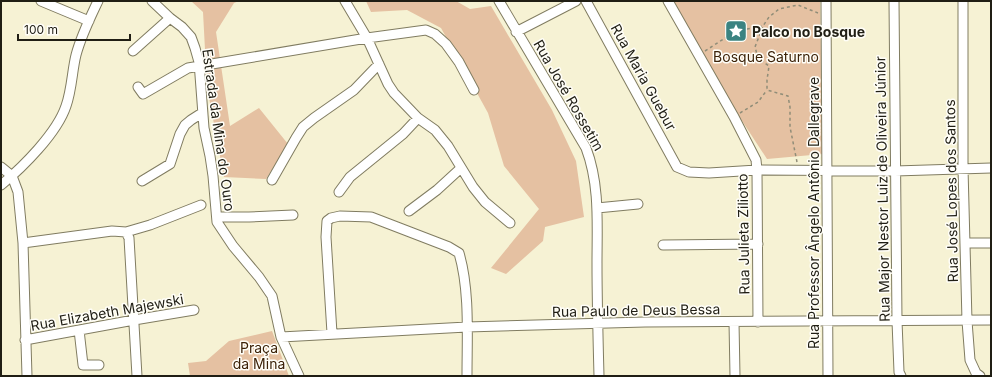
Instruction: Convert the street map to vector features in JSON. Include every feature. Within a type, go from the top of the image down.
[{"type":"street","points":[[41,1],[89,21]]},
{"type":"street","points":[[1,185],[12,176],[46,139],[59,121],[66,106],[79,45],[98,1]]},
{"type":"street","name":"Estrada da Mina do Ouro","points":[[152,1],[182,27],[191,37],[199,66],[202,113],[210,156],[217,222],[233,246],[259,277],[272,296],[281,336],[299,376]]},
{"type":"street","points":[[345,1],[367,38],[388,84],[394,93],[418,118],[435,130],[448,146],[461,168],[485,202],[510,223]]},
{"type":"street","name":"Rua José Rossetim","points":[[499,1],[586,148],[592,164],[595,177],[597,208],[599,376]]},
{"type":"street","points":[[516,32],[576,1]]},
{"type":"street","name":"Rua Maria Guebur","points":[[586,1],[676,167],[689,172],[710,173],[757,170]]},
{"type":"street","name":"Rua Julieta Ziliotto","points":[[668,1],[756,160],[758,322]]},
{"type":"street","name":"Rua Professor Ângelo Antônio Dallegrave","points":[[826,1],[828,376]]},
{"type":"street","name":"Rua Major Nestor Luiz de Oliveira Júnior","points":[[894,1],[897,322],[899,372],[901,376]]},
{"type":"street","name":"Rua José Lopes dos Santos","points":[[963,1],[963,168],[967,321],[970,360],[976,373],[980,376]]},
{"type":"street","points":[[133,51],[170,18]]},
{"type":"street","points":[[138,87],[143,94],[188,68],[367,38],[426,30],[435,34],[446,44],[474,90]]},
{"type":"street","points":[[272,180],[303,127],[354,90],[379,64]]},
{"type":"street","points":[[142,181],[170,164],[180,134],[185,126],[202,113]]},
{"type":"street","points":[[339,192],[350,177],[403,134],[418,118]]},
{"type":"street","points":[[1,167],[12,176],[18,192],[23,242],[27,376]]},
{"type":"street","points":[[409,211],[437,190],[461,168]]},
{"type":"street","points":[[757,170],[895,171],[991,168]]},
{"type":"street","points":[[597,208],[638,204]]},
{"type":"street","points":[[23,242],[112,231],[126,232],[150,225],[201,205]]},
{"type":"street","points":[[216,217],[293,215]]},
{"type":"street","points":[[332,333],[326,230],[327,221],[331,218],[346,216],[371,217],[449,247],[459,253],[463,267],[467,326],[467,376]]},
{"type":"street","points":[[126,232],[129,238],[137,376]]},
{"type":"street","points":[[965,244],[991,243]]},
{"type":"street","points":[[663,245],[758,244]]},
{"type":"street","name":"Rua Elizabeth Majewski","points":[[25,340],[194,310]]},
{"type":"street","name":"Rua Paulo de Deus Bessa","points":[[281,336],[467,326],[645,322],[897,322],[991,320]]},
{"type":"street","points":[[734,322],[735,376]]},
{"type":"street","points":[[79,330],[83,365],[99,365]]},
{"type":"path","points":[[734,118],[758,102],[767,90],[769,66],[758,58],[755,47],[763,26],[769,17],[778,9],[798,5],[826,16]]},
{"type":"path","points":[[705,51],[736,31],[763,26]]},
{"type":"path","points":[[767,90],[788,96],[790,108],[790,128],[796,157]]},
{"type":"green space","points":[[191,1],[239,1],[234,3],[216,32],[230,126],[259,108],[288,144],[266,179],[224,177],[207,87],[203,12]]},
{"type":"green space","points":[[366,1],[456,1],[470,9],[491,6],[552,110],[576,161],[584,217],[545,227],[543,241],[506,274],[491,268],[539,209],[504,166],[488,113],[441,28],[407,10],[371,12]]},
{"type":"green space","name":"Bosque Saturno","points":[[671,1],[820,1],[823,154],[767,159],[699,55]]},
{"type":"green space","name":"Praça da Mina","points":[[272,331],[289,376],[190,376],[188,363],[206,361],[229,341]]},
{"type":"place","name":"Palco no Bosque","points":[[736,31]]}]
